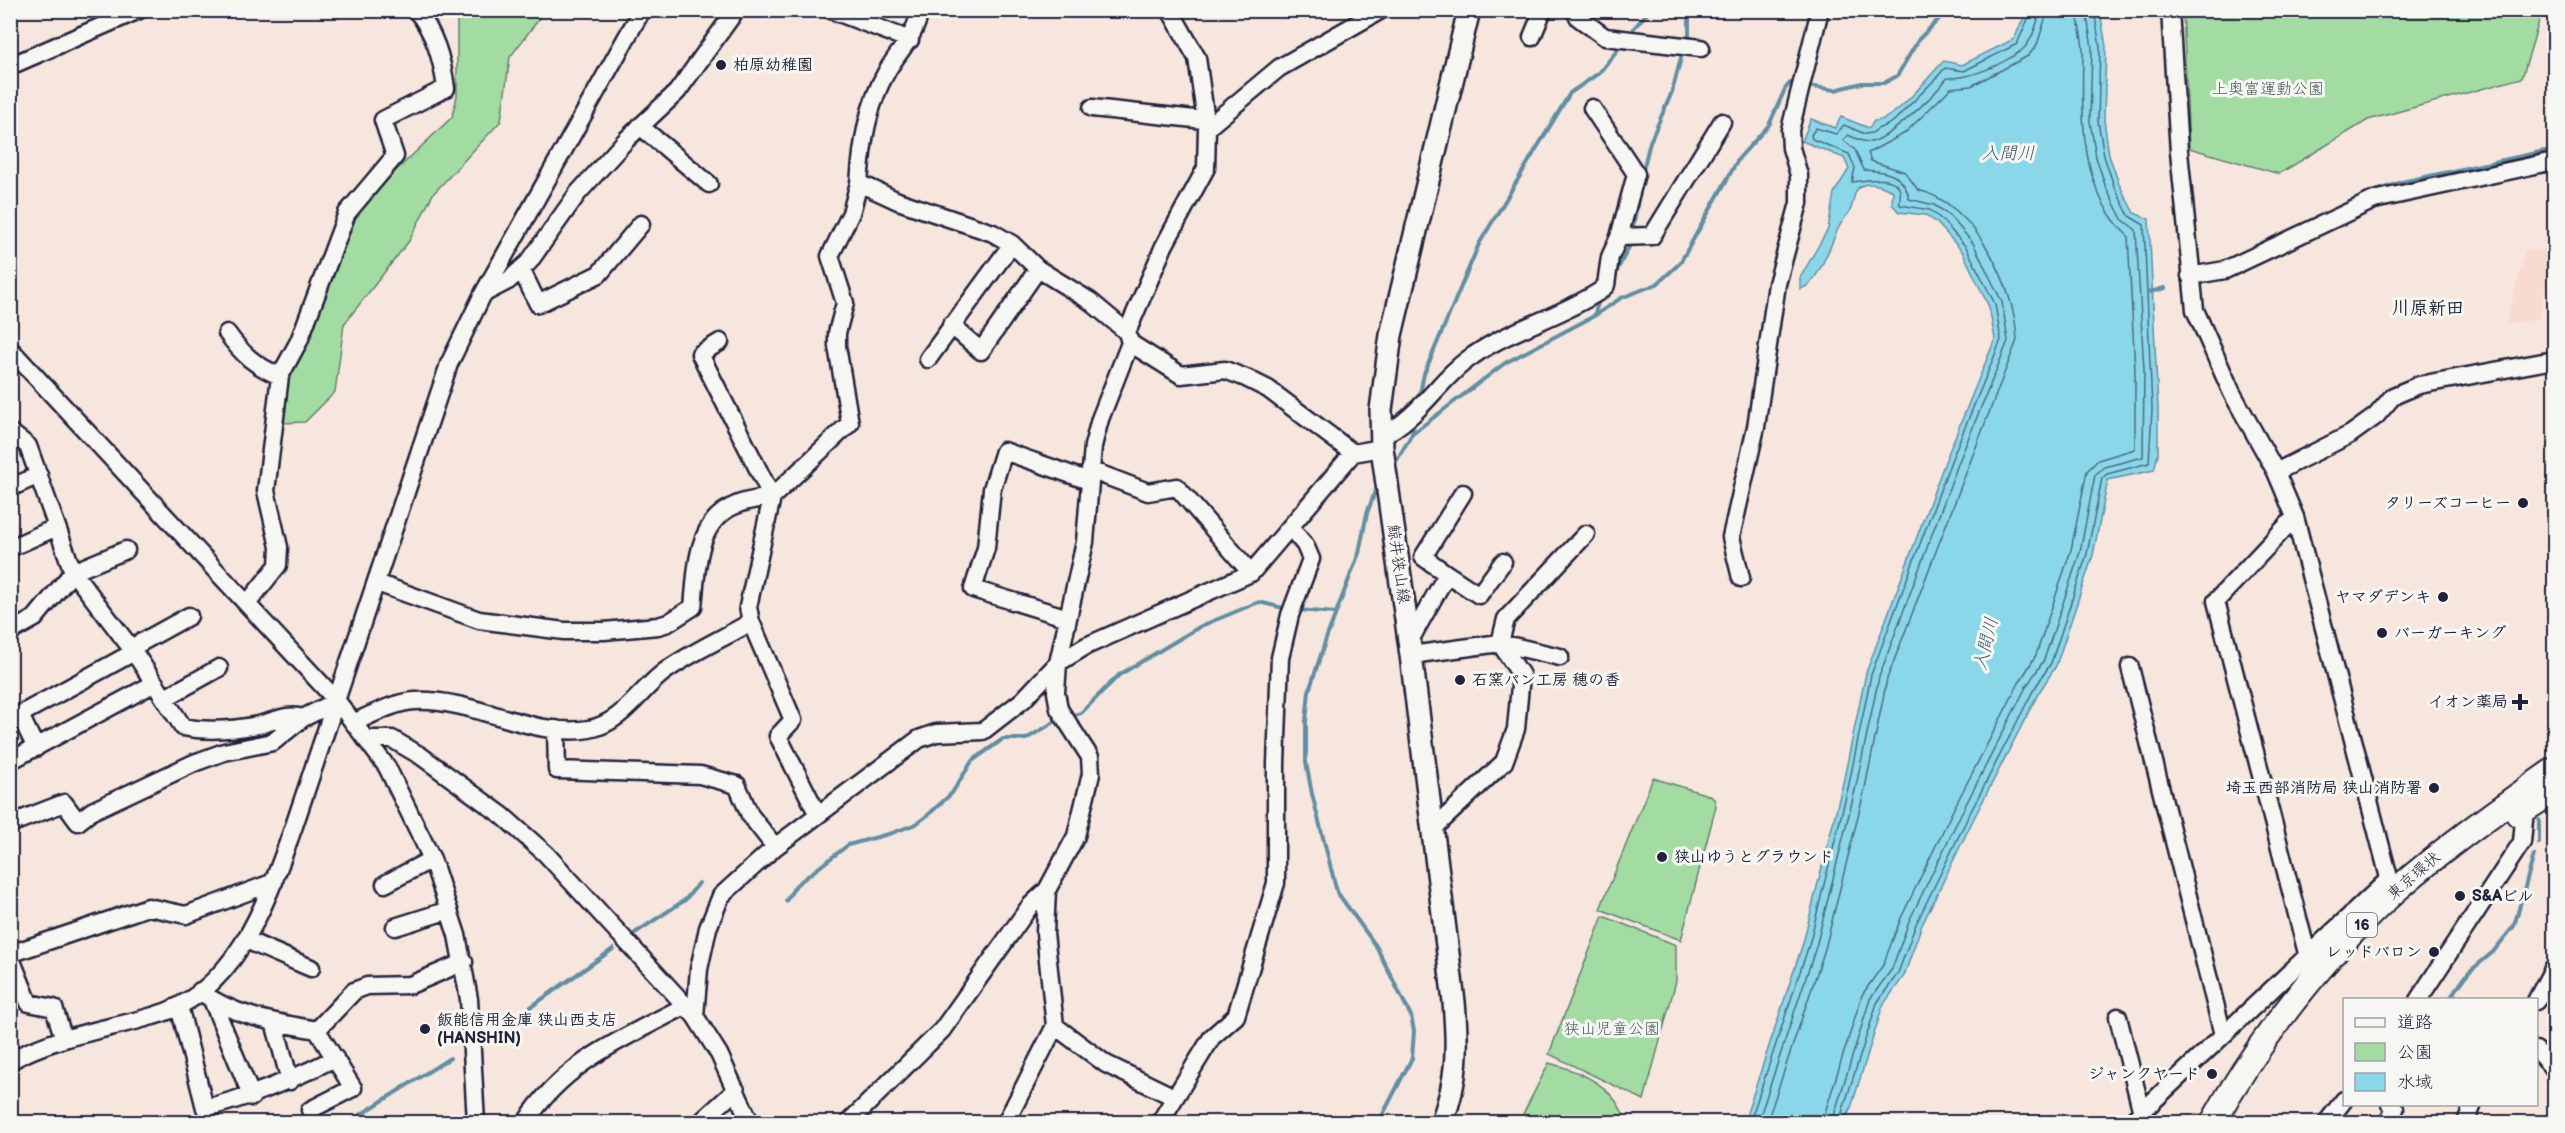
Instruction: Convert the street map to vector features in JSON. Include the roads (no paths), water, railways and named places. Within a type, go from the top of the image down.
[{"type":"highway","name":"東京環状","points":[[2213,1122],[2266,1038],[2391,886],[2433,859],[2554,770]]},
{"type":"highway","name":"東京環状","points":[[2229,1122],[2279,1047],[2371,936],[2441,871],[2525,809],[2554,791]]},
{"type":"main road","name":"鯨井狭山線","points":[[1442,1122],[1456,1078],[1458,1054],[1454,1002],[1410,649],[1381,442],[1381,392],[1391,334],[1469,10]]},
{"type":"street","points":[[10,66],[139,10]]},
{"type":"street","points":[[247,604],[278,565],[279,547],[266,491],[280,376],[298,340],[347,213],[395,156],[383,120],[446,88],[442,60],[426,22],[416,10]]},
{"type":"street","points":[[10,1061],[28,1051],[64,1039],[156,1016],[206,996],[246,940],[274,882],[377,583],[436,397],[483,294],[642,10]]},
{"type":"street","points":[[483,294],[508,281],[521,269],[578,193],[640,126],[677,92],[736,10]]},
{"type":"street","points":[[831,10],[910,40]]},
{"type":"street","points":[[377,583],[479,620],[583,632],[658,626],[668,623],[693,607],[700,543],[718,517],[735,505],[772,497],[850,423],[837,346],[837,333],[845,303],[830,256],[851,213],[859,183],[863,136],[874,97],[888,69],[910,40],[920,10]]},
{"type":"street","points":[[849,1122],[942,1030],[1030,906],[1047,890],[1076,836],[1091,774],[1089,757],[1059,708],[1056,692],[1059,663],[1085,542],[1090,475],[1100,418],[1128,337],[1164,246],[1206,168],[1206,124],[1197,58],[1170,10]]},
{"type":"street","points":[[1092,108],[1206,124],[1279,68],[1381,10]]},
{"type":"street","points":[[1532,36],[1543,10]]},
{"type":"street","points":[[1574,10],[1579,18],[1605,37],[1701,48]]},
{"type":"street","points":[[1741,578],[1731,537],[1756,427],[1777,284],[1798,203],[1799,175],[1791,148],[1790,130],[1820,10]]},
{"type":"street","points":[[2137,1118],[2308,957],[2391,886],[2295,517],[2276,472],[2232,393],[2195,310],[2190,276],[2170,10]]},
{"type":"street","points":[[690,1011],[708,928],[721,896],[775,847],[919,739],[936,734],[983,731],[1023,700],[1059,663],[1086,646],[1251,573],[1353,453],[1381,442],[1472,356],[1523,327],[1600,291],[1606,285],[1610,256],[1619,237],[1636,174],[1592,108]]},
{"type":"street","points":[[1619,237],[1652,236],[1722,122]]},
{"type":"street","points":[[640,126],[709,184]]},
{"type":"street","points":[[2190,276],[2225,270],[2374,200],[2554,161]]},
{"type":"street","points":[[859,183],[898,201],[993,233],[1012,244],[1038,269],[1090,301],[1128,337],[1181,375],[1226,370],[1261,385],[1353,453]]},
{"type":"street","points":[[521,269],[538,304],[599,274],[641,225]]},
{"type":"street","points":[[928,359],[1012,244]]},
{"type":"street","points":[[951,325],[981,351],[1038,269]]},
{"type":"street","points":[[227,333],[243,355],[260,368],[280,376]]},
{"type":"street","points":[[720,342],[700,354],[772,497],[748,607],[751,622],[793,720],[778,736],[818,815]]},
{"type":"street","points":[[10,349],[337,701],[368,740],[406,802],[432,860],[464,962],[469,999],[476,1122]]},
{"type":"street","points":[[2276,472],[2351,434],[2376,416],[2392,396],[2419,385],[2554,360]]},
{"type":"street","points":[[10,432],[28,446],[73,572],[133,650],[183,727],[207,732],[259,725],[293,715],[303,718]]},
{"type":"street","points":[[1068,618],[973,589],[986,548],[992,489],[1004,451],[1148,492],[1177,487],[1251,573]]},
{"type":"street","points":[[10,488],[39,476]]},
{"type":"street","points":[[1463,493],[1423,557],[1479,595],[1503,562]]},
{"type":"street","points":[[2295,517],[2216,601],[2308,957]]},
{"type":"street","points":[[10,548],[57,527]]},
{"type":"street","points":[[1160,1122],[1212,1037],[1236,1016],[1276,883],[1276,764],[1280,658],[1290,615],[1311,559],[1305,545],[1290,527]]},
{"type":"street","points":[[1433,829],[1504,762],[1516,729],[1521,675],[1500,643],[1506,619],[1586,534]]},
{"type":"street","points":[[12,629],[35,618],[73,572],[126,550]]},
{"type":"street","points":[[1410,649],[1447,574]]},
{"type":"street","points":[[36,748],[15,718],[189,616]]},
{"type":"street","points":[[355,722],[404,702],[416,701],[487,711],[543,728],[588,729],[607,722],[635,702],[664,673],[751,622]]},
{"type":"street","points":[[1410,649],[1500,643],[1560,657]]},
{"type":"street","points":[[2130,666],[2223,1035]]},
{"type":"street","points":[[165,698],[219,668]]},
{"type":"street","points":[[10,761],[155,682]]},
{"type":"street","points":[[10,824],[64,803],[78,822],[92,811],[194,763],[224,752],[273,742],[303,718],[337,701]]},
{"type":"street","points":[[556,729],[557,770],[700,776],[737,785],[750,815],[775,847]]},
{"type":"street","points":[[368,740],[392,739],[454,779],[503,816],[546,854],[690,1011],[719,1054],[750,1122]]},
{"type":"street","points":[[2419,998],[2522,842],[2525,809]]},
{"type":"street","points":[[385,884],[432,860]]},
{"type":"street","points":[[64,1039],[54,1008],[29,1004],[10,955],[148,907],[186,915],[274,882]]},
{"type":"street","points":[[1006,1122],[1055,1026],[1045,933],[1047,890]]},
{"type":"street","points":[[395,927],[449,910]]},
{"type":"street","points":[[246,940],[311,968]]},
{"type":"street","points":[[316,1030],[354,991],[367,986],[410,985],[464,962]]},
{"type":"street","points":[[2538,998],[2554,967]]},
{"type":"street","points":[[206,996],[274,1022],[316,1030],[352,1088],[310,1110]]},
{"type":"street","points":[[206,996],[252,1097]]},
{"type":"street","points":[[179,1006],[205,1108],[252,1097],[290,1082],[335,1058]]},
{"type":"street","points":[[526,1122],[538,1104],[566,1074],[605,1048],[690,1011]]},
{"type":"street","points":[[2118,1017],[2137,1118]]},
{"type":"street","points":[[274,1022],[290,1082]]},
{"type":"street","points":[[1055,1026],[1106,1064],[1174,1098]]},
{"type":"street","points":[[2538,1052],[2554,1069]]},
{"type":"street","points":[[700,1122],[736,1090]]},
{"type":"street","points":[[2327,1122],[2343,1101]]},
{"type":"street","points":[[2388,1122],[2395,1109],[2392,1106]]},
{"type":"water","name":"入間川","points":[[2027,11],[2100,11],[2106,47],[2104,120],[2109,155],[2119,184],[2134,213],[2149,219],[2158,409],[2158,454],[2154,470],[2108,480],[2093,555],[2056,666],[2038,694],[1973,820],[1921,927],[1904,976],[1883,1005],[1851,1108],[1844,1122],[1744,1122],[1803,943],[1843,783],[1866,673],[1946,459],[1995,339],[1989,307],[1962,251],[1938,224],[1926,215],[1899,212],[1892,204],[1893,191],[1877,185],[1869,184],[1856,190],[1850,211],[1839,227],[1818,272],[1807,286],[1800,289],[1800,278],[1828,229],[1834,193],[1849,169],[1844,158],[1802,141],[1811,119],[1835,128],[1841,117],[1869,128],[1874,121],[1892,114],[1901,106],[1944,61],[1962,65],[2014,39]]},
{"type":"waterway","points":[[1634,28],[1650,10]]},
{"type":"waterway","points":[[1689,10],[1689,37]]},
{"type":"waterway","points":[[1807,86],[1835,90],[1862,83],[1884,83],[1897,76],[1919,39],[1948,10]]},
{"type":"waterway","points":[[1419,398],[1424,374],[1479,244],[1570,93],[1599,73],[1619,48]]},
{"type":"waterway","points":[[1642,174],[1650,142],[1672,92],[1682,54]]},
{"type":"waterway","points":[[1412,434],[1505,363],[1594,316],[1621,298],[1657,284],[1680,263],[1739,158],[1769,125],[1785,89],[1790,83],[1797,84]]},
{"type":"waterway","points":[[2374,192],[2402,182],[2554,149]]},
{"type":"waterway","points":[[1632,233],[1638,199]]},
{"type":"waterway","points":[[1614,276],[1631,243]]},
{"type":"waterway","points":[[2150,292],[2165,288]]},
{"type":"waterway","points":[[1594,316],[1600,297]]},
{"type":"waterway","points":[[1394,465],[1412,434],[1415,420]]},
{"type":"waterway","points":[[1378,484],[1367,513],[1359,553],[1309,691],[1306,762],[1337,892],[1376,946],[1411,1016],[1414,1031],[1412,1058],[1379,1122]]},
{"type":"waterway","points":[[1071,716],[1081,713],[1119,675],[1201,626],[1259,602],[1287,609]]},
{"type":"waterway","points":[[1298,610],[1336,613]]},
{"type":"waterway","points":[[786,901],[796,885],[848,845],[916,824],[952,793],[972,761],[1003,739],[1026,739],[1056,721]]},
{"type":"waterway","points":[[2539,820],[2539,843]]},
{"type":"waterway","points":[[2452,998],[2469,972],[2493,952],[2514,926],[2534,855]]},
{"type":"waterway","points":[[635,933],[685,900],[699,883]]},
{"type":"waterway","points":[[504,1026],[613,949]]},
{"type":"waterway","points":[[349,1122],[450,1058]]},
{"type":"waterway","points":[[254,1122],[280,1116],[291,1122]]},
{"type":"place","name":"柏原幼稚園","points":[[721,65]]},
{"type":"place","name":"タリーズコーヒー","points":[[2523,503]]},
{"type":"place","name":"ヤマダデンキ","points":[[2443,597]]},
{"type":"place","name":"バーガーキング","points":[[2382,633]]},
{"type":"place","name":"石窯パン工房 穂の香","points":[[1460,680]]},
{"type":"place","name":"イオン薬局","points":[[2520,702]]},
{"type":"place","name":"埼玉西部消防局 狭山消防署","points":[[2434,788]]},
{"type":"place","name":"狭山ゆうとグラウンド","points":[[1662,857]]},
{"type":"place","name":"S&Aビル","points":[[2460,896]]},
{"type":"place","name":"レッドバロン","points":[[2434,952]]},
{"type":"place","name":"飯能信用金庫 狭山西支店 (HANSHIN)","points":[[425,1029]]},
{"type":"place","name":"ジャンクヤード","points":[[2212,1074]]},
{"type":"district","name":"川原新田","points":[[2428,308]]},
{"type":"park label","name":"上奥富運動公園","points":[[2268,89]]},
{"type":"park label","name":"狭山児童公園","points":[[1612,1029]]}]
